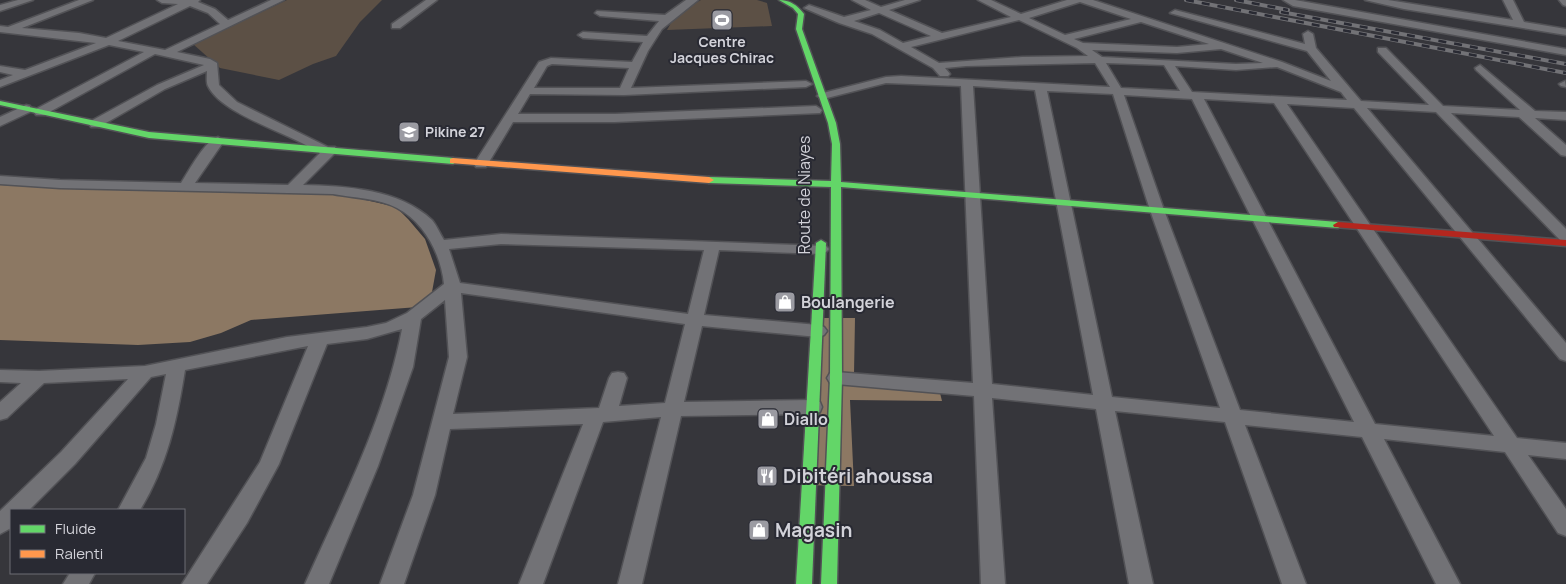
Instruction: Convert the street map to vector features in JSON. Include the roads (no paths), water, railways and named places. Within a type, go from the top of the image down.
[{"type":"street","points":[[0,8],[28,0]]},
{"type":"street","points":[[2,31],[88,0]]},
{"type":"street","points":[[162,0],[195,2],[219,0]]},
{"type":"street","points":[[167,53],[279,0]]},
{"type":"street","points":[[396,26],[432,0]]},
{"type":"street","points":[[784,0],[798,11],[842,20],[876,32],[937,66],[958,82],[970,195],[993,584]]},
{"type":"street","points":[[798,11],[825,0]]},
{"type":"street","points":[[857,0],[942,37]]},
{"type":"street","points":[[842,20],[915,0]]},
{"type":"street","points":[[982,0],[1080,46],[1099,60],[1117,90],[1157,210],[1294,584]]},
{"type":"street","points":[[902,46],[1021,17],[1077,0]]},
{"type":"street","points":[[1084,0],[1227,46],[1345,89]]},
{"type":"street","points":[[1370,0],[1566,32]]},
{"type":"street","points":[[1508,0],[1520,25]]},
{"type":"street","points":[[1285,1],[1566,52]]},
{"type":"street","points":[[0,84],[107,42],[195,2],[215,11],[226,24]]},
{"type":"street","points":[[624,92],[635,65],[649,39],[664,18],[684,2]]},
{"type":"street","points":[[1402,4],[1406,24]]},
{"type":"street","name":"Route de Niayes","points":[[798,11],[801,14],[799,29],[806,84],[820,124]]},
{"type":"street","points":[[600,13],[664,18]]},
{"type":"street","points":[[1175,13],[1311,49]]},
{"type":"street","points":[[1064,38],[1141,19]]},
{"type":"street","name":"Route de Niayes","points":[[787,29],[823,96],[835,139],[836,378],[829,584]]},
{"type":"street","points":[[2,31],[79,36],[155,50],[213,65]]},
{"type":"street","points":[[1308,34],[1311,49],[1566,355]]},
{"type":"street","points":[[583,35],[649,39]]},
{"type":"street","points":[[1080,46],[1177,50],[1227,46]]},
{"type":"street","points":[[40,112],[155,50]]},
{"type":"street","points":[[1382,50],[1566,238]]},
{"type":"street","points":[[823,96],[893,79],[958,82],[1045,75],[1099,60],[1167,62],[1234,67],[1278,64]]},
{"type":"street","points":[[480,164],[543,64],[548,62],[635,65]]},
{"type":"street","points":[[937,66],[970,62],[1117,90],[1566,116]]},
{"type":"street","points":[[1167,62],[1192,95],[1260,218],[1448,584]]},
{"type":"street","points":[[95,124],[170,82],[213,65]]},
{"type":"street","points":[[213,65],[213,85],[225,100],[253,116],[306,136],[328,150]]},
{"type":"street","points":[[1480,68],[1566,152]]},
{"type":"street","points":[[0,69],[26,74]]},
{"type":"street","points":[[1045,75],[1064,203],[1141,584]]},
{"type":"street","points":[[526,91],[624,92],[806,84]]},
{"type":"street","points":[[1278,100],[1566,527]]},
{"type":"street","points":[[0,103],[149,135],[480,164],[710,180],[836,185],[1566,243]]},
{"type":"street","points":[[0,122],[26,109]]},
{"type":"street","points":[[510,118],[606,118],[816,110]]},
{"type":"street","points":[[185,187],[204,156],[218,141]]},
{"type":"street","points":[[293,187],[328,150]]},
{"type":"street","points":[[0,180],[185,187],[293,187],[333,190],[380,198],[402,205],[427,224],[440,245],[451,277],[450,287],[456,316],[458,357],[424,495],[392,584]]},
{"type":"street","name":"Route de Niayes","points":[[804,584],[818,331],[821,231]]},
{"type":"street","points":[[440,245],[501,239],[821,249]]},
{"type":"street","points":[[630,584],[713,245]]},
{"type":"street","points":[[0,376],[39,377],[146,372],[287,343],[367,333],[392,327],[413,317],[450,287],[694,320],[818,331]]},
{"type":"street","points":[[317,584],[368,466],[404,368],[413,317]]},
{"type":"street","points":[[194,584],[266,472],[288,422],[320,339]]},
{"type":"street","points":[[130,509],[153,471],[165,437],[176,367]]},
{"type":"street","points":[[16,509],[68,458],[146,372]]},
{"type":"street","points":[[0,413],[39,377]]},
{"type":"street","points":[[531,584],[618,378]]},
{"type":"street","points":[[836,378],[983,390],[1566,451]]},
{"type":"street","points":[[442,422],[602,416],[642,410],[671,412],[814,407]]},
{"type":"street","points":[[0,525],[10,515]]},
{"type":"street","points":[[75,584],[83,574]]},
{"type":"railway","points":[[1186,0],[1566,73]]},
{"type":"railway","points":[[1236,0],[1288,10]]},
{"type":"railway","points":[[1281,12],[1566,64]]},
{"type":"place","name":"Centre Jacques Chirac","points":[[722,20]]},
{"type":"place","name":"Pikine 27","points":[[409,132]]},
{"type":"place","name":"Boulangerie","points":[[785,302]]},
{"type":"place","name":"Diallo","points":[[768,419]]},
{"type":"place","name":"Dibitéri ahoussa","points":[[767,476]]},
{"type":"place","name":"Magasin","points":[[759,530]]}]
